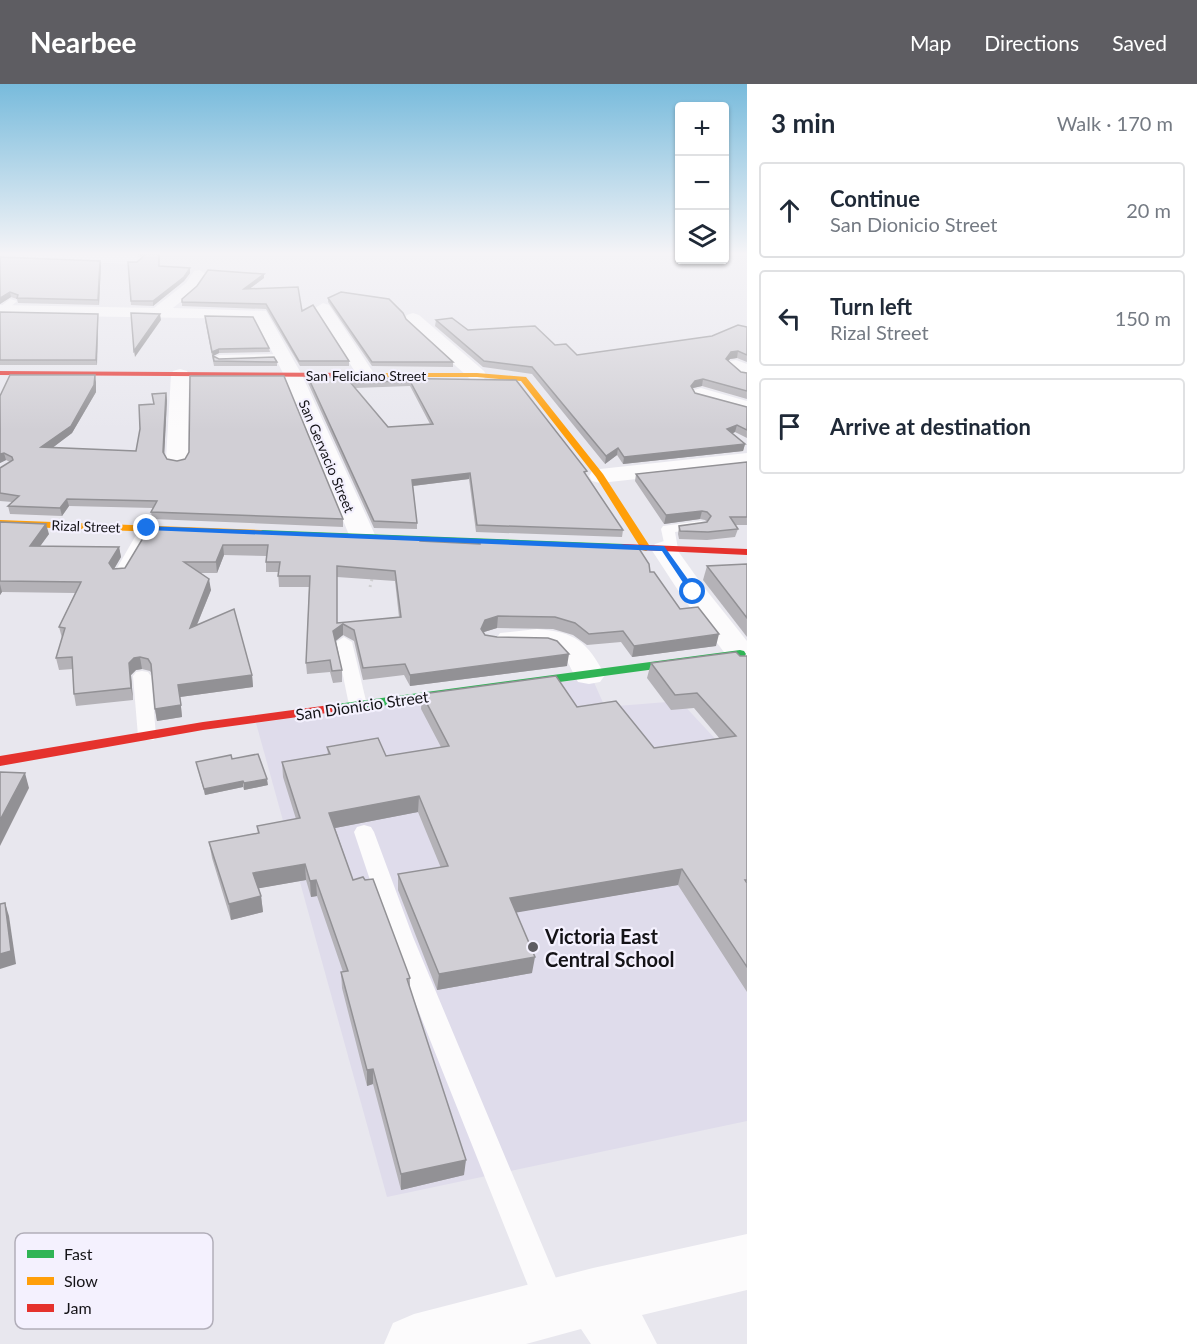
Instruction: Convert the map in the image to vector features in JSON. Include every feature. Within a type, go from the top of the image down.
[{"type":"street","name":"San Gervacio Street","points":[[220,313],[260,314],[288,366],[362,536]]},
{"type":"street","points":[[326,313],[366,375]]},
{"type":"street","points":[[413,318],[477,375]]},
{"type":"street","name":"San Feliciano Street","points":[[0,373],[180,375],[288,366],[366,375],[477,375],[523,379],[660,548]]},
{"type":"street","points":[[177,459],[180,375]]},
{"type":"street","points":[[700,394],[747,407]]},
{"type":"street","points":[[600,476],[747,460]]},
{"type":"street","name":"Rizal Street","points":[[0,523],[747,552]]},
{"type":"street","name":"San Dionicio Street","points":[[660,548],[743,658]]},
{"type":"street","points":[[497,639],[537,638],[567,645],[577,653],[589,675]]},
{"type":"street","name":"San Dionicio Street","points":[[0,761],[147,736],[358,705],[743,658]]},
{"type":"street","points":[[414,1344],[747,1262]]},
{"type":"street","points":[[573,1303],[627,1344]]},
{"type":"lane","points":[[219,358],[288,366]]},
{"type":"lane","points":[[660,548],[668,529],[699,525]]},
{"type":"lane","points":[[120,575],[147,528]]},
{"type":"lane","points":[[344,642],[358,705]]},
{"type":"lane","points":[[142,676],[147,736]]},
{"type":"lane","points":[[364,832],[400,937],[573,1303]]},
{"type":"shaded area","name":"Victoria East Central School","points":[[592,678],[605,707],[680,701],[747,773],[747,1121],[387,1197],[256,723]]},
{"type":"building","points":[[0,313],[98,314],[96,360],[0,360]]},
{"type":"building","points":[[131,313],[160,314],[134,351]]},
{"type":"building","points":[[271,313],[318,313],[349,361],[299,361]]},
{"type":"building","points":[[338,313],[403,313],[406,319],[453,362],[372,362]]},
{"type":"building","points":[[205,316],[253,317],[269,348],[219,349],[212,352]]},
{"type":"building","points":[[452,318],[468,330],[535,326],[555,345],[566,344],[577,355],[712,336],[738,325],[747,327],[747,355],[738,351],[731,352],[726,359],[741,372],[747,373],[747,391],[703,379],[695,381],[691,386],[695,393],[747,407],[747,430],[737,425],[727,429],[745,444],[624,457],[618,448],[606,456],[532,367],[484,361],[436,320]]},
{"type":"building","points":[[213,356],[219,359],[274,357],[277,362],[214,361]]},
{"type":"building","points":[[10,375],[95,375],[94,385],[71,426],[41,447],[136,451],[140,429],[139,405],[154,404],[152,394],[166,393],[163,452],[167,459],[177,461],[185,459],[189,452],[190,376],[284,376],[343,519],[151,512],[157,501],[67,499],[60,508],[8,506],[19,496],[0,493],[0,468],[13,460],[4,453],[0,454],[0,396]]},
{"type":"building","points":[[308,377],[516,380],[587,471],[584,472],[623,530],[477,525],[470,473],[412,480],[417,523],[374,521]],"holes":[[[410,381],[433,424],[388,427],[350,382]]]},
{"type":"building","points":[[747,462],[747,517],[730,517],[738,529],[708,532],[680,531],[679,526],[707,522],[711,516],[702,511],[666,515],[636,474]]},
{"type":"building","points":[[0,522],[46,524],[30,546],[119,547],[109,563],[113,569],[125,568],[149,528],[420,539],[420,541],[480,544],[480,541],[638,547],[649,564],[650,572],[654,572],[680,609],[698,607],[719,634],[634,646],[623,631],[589,634],[575,623],[555,617],[498,616],[485,620],[481,629],[485,635],[548,638],[557,641],[569,654],[410,675],[405,664],[363,668],[354,630],[343,624],[333,631],[342,670],[332,671],[330,660],[306,663],[310,576],[278,576],[280,562],[266,562],[268,545],[223,545],[216,562],[184,562],[209,579],[190,628],[234,609],[252,675],[178,685],[181,705],[155,709],[151,664],[148,659],[140,657],[134,658],[129,663],[131,688],[74,694],[72,657],[56,658],[65,628],[59,627],[81,582],[0,581]],"holes":[[[337,566],[395,571],[401,617],[337,623]]]},
{"type":"building","points":[[747,564],[747,618],[707,566]]},
{"type":"building","points":[[736,652],[740,656],[747,656],[747,880],[745,880],[747,883],[747,967],[682,869],[510,898],[535,957],[439,974],[398,874],[448,866],[419,796],[329,813],[353,880],[363,877],[365,880],[373,879],[410,978],[407,979],[466,1160],[401,1174],[373,1069],[367,1070],[341,972],[348,971],[316,880],[310,881],[305,864],[253,873],[261,896],[229,904],[209,842],[259,833],[257,826],[300,818],[282,762],[330,754],[327,747],[378,738],[386,756],[449,746],[422,694],[556,676],[577,707],[616,701],[654,748],[736,736],[697,693],[675,695],[651,663]]},
{"type":"building","points":[[258,754],[267,779],[204,789],[196,762],[231,755],[232,759]]},
{"type":"building","points":[[0,772],[25,773],[0,820]]},
{"type":"building","points":[[5,903],[11,951],[0,954],[0,904]]},
{"type":"traffic: fast","points":[[261,533],[624,547]]},
{"type":"traffic: fast","points":[[337,708],[740,654]]},
{"type":"traffic: slow","points":[[369,375],[477,375],[523,379],[600,476],[646,548]]},
{"type":"traffic: slow","points":[[0,523],[261,533]]},
{"type":"traffic: jam","points":[[0,373],[369,375]]},
{"type":"traffic: jam","points":[[624,547],[747,552]]},
{"type":"traffic: jam","points":[[0,761],[203,726],[337,708]]},
{"type":"place","name":"Victoria East Central School","points":[[533,947]]},
{"type":"route","points":[[147,528],[664,549],[693,592]]}]
